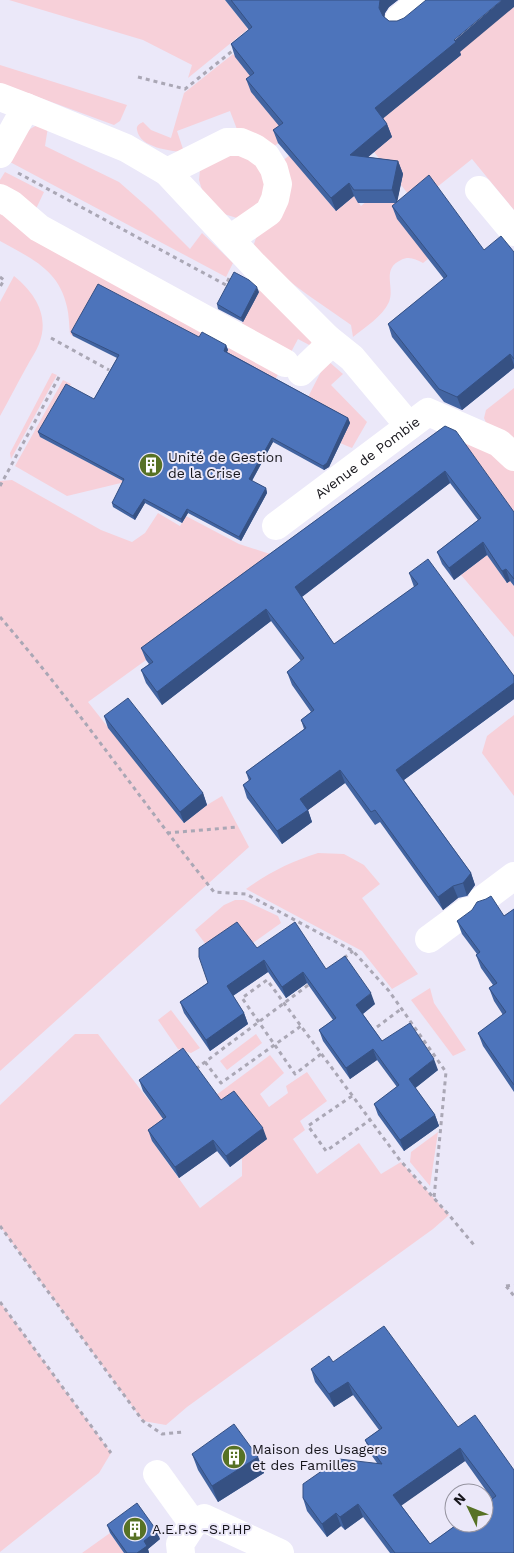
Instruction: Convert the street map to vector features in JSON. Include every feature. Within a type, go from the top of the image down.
[{"type":"lane","points":[[399,19],[422,0]]},
{"type":"lane","points":[[0,97],[126,148],[167,172],[326,344],[352,358],[409,426]]},
{"type":"lane","points":[[9,163],[26,107]]},
{"type":"lane","points":[[167,172],[227,142],[241,142],[255,148],[266,156],[274,169],[278,184],[276,198],[269,212],[230,239]]},
{"type":"lane","points":[[479,190],[514,232]]},
{"type":"lane","points":[[0,198],[11,204],[39,228],[293,367],[326,344]]},
{"type":"lane","name":"Avenue de Pombie","points":[[276,526],[428,412],[499,443],[514,457]]},
{"type":"lane","points":[[429,939],[514,876]]},
{"type":"lane","points":[[157,1474],[193,1524]]},
{"type":"lane","points":[[181,1553],[180,1544],[193,1524],[204,1518],[280,1553]]},
{"type":"path","points":[[138,77],[185,89],[236,47]]},
{"type":"path","points":[[9,163],[226,285]]},
{"type":"path","points":[[0,277],[4,280],[0,287]]},
{"type":"path","points":[[51,338],[109,370]]},
{"type":"path","points":[[0,486],[59,377]]},
{"type":"path","points":[[0,617],[40,663],[167,833],[214,892],[246,894],[353,951],[389,991],[446,1072],[434,1198]]},
{"type":"path","points":[[167,833],[238,827]]},
{"type":"path","points":[[338,962],[353,951]]},
{"type":"path","points":[[321,1054],[295,1074],[242,998],[267,980],[399,1159],[474,1245]]},
{"type":"path","points":[[191,1063],[197,1068],[314,980]]},
{"type":"path","points":[[377,1027],[402,1009]]},
{"type":"path","points":[[205,1062],[222,1084],[301,1026]]},
{"type":"path","points":[[352,1096],[308,1126],[326,1151],[370,1120]]},
{"type":"path","points":[[0,1226],[143,1421],[162,1434],[182,1432]]},
{"type":"path","points":[[514,1285],[506,1286],[514,1296]]},
{"type":"path","points":[[0,1302],[111,1453]]},
{"type":"shaded area","points":[[9,0],[225,0],[248,29],[188,78],[192,65],[143,40]]},
{"type":"shaded area","points":[[514,7],[514,210],[472,159],[416,204],[401,185],[402,174],[390,172],[374,152],[392,137],[380,121],[461,55],[455,47]]},
{"type":"shaded area","points":[[233,54],[252,77],[320,109],[271,149],[238,132],[230,111],[177,131],[184,152],[150,145],[139,136],[138,125],[143,122],[151,130],[171,138],[184,93]]},
{"type":"shaded area","points":[[0,65],[127,105],[120,121],[114,125],[0,83]]},
{"type":"shaded area","points":[[330,123],[307,177],[336,211],[354,196],[361,206],[387,184],[392,203],[405,203],[428,259],[423,263],[407,258],[395,264],[390,273],[389,302],[373,321],[353,337],[351,325],[283,276],[260,254],[254,244],[281,162]]},
{"type":"shaded area","points":[[39,125],[48,127],[45,146],[119,182],[152,211],[190,249],[202,233],[233,263],[226,277],[10,162],[25,135],[33,127]]},
{"type":"shaded area","points":[[239,150],[266,172],[265,199],[237,218],[224,214],[202,190],[199,180],[200,170]]},
{"type":"shaded area","points":[[5,172],[44,192],[35,211],[0,187],[0,180]]},
{"type":"shaded area","points":[[0,208],[207,330],[201,342],[99,289],[73,336],[70,334],[67,307],[57,283],[42,266],[0,241]]},
{"type":"shaded area","points":[[14,276],[28,290],[38,306],[43,324],[42,334],[36,350],[0,416],[0,302]]},
{"type":"shaded area","points":[[260,289],[313,342],[313,347],[298,339],[290,354],[240,327]]},
{"type":"shaded area","points":[[232,342],[281,369],[274,382],[225,355]]},
{"type":"shaded area","points":[[327,360],[343,374],[331,385],[367,422],[352,448],[340,443],[307,399]]},
{"type":"shaded area","points":[[52,373],[57,375],[11,459],[10,453]]},
{"type":"shaded area","points":[[63,380],[71,384],[40,437],[125,482],[67,496],[15,466]]},
{"type":"shaded area","points":[[514,388],[514,448],[487,425],[484,418],[486,410]]},
{"type":"shaded area","points":[[458,439],[487,450],[514,469],[514,513]]},
{"type":"shaded area","points":[[12,480],[101,530],[132,542],[145,533],[158,513],[180,526],[186,516],[239,544],[270,554],[279,564],[88,702],[184,823],[222,796],[249,847],[0,1071],[0,481]]},
{"type":"shaded area","points":[[487,555],[507,583],[510,581],[514,586],[514,637],[461,575]]},
{"type":"shaded area","points":[[514,715],[514,796],[482,753],[487,736]]},
{"type":"shaded area","points":[[318,853],[344,854],[364,865],[380,884],[362,898],[418,974],[392,989],[362,951],[246,889],[280,868]]},
{"type":"shaded area","points":[[235,900],[244,900],[278,916],[281,923],[250,945],[210,950],[195,930],[224,905]]},
{"type":"shaded area","points":[[430,988],[434,1003],[466,1050],[453,1056],[411,1000]]},
{"type":"shaded area","points":[[171,1010],[200,1048],[191,1053],[178,1049],[158,1020]]},
{"type":"shaded area","points":[[75,1034],[98,1034],[170,1128],[152,1141],[200,1208],[242,1176],[242,1158],[267,1139],[200,1107],[270,1055],[284,1073],[260,1094],[269,1107],[288,1093],[286,1086],[307,1072],[327,1101],[300,1121],[305,1130],[293,1139],[317,1174],[359,1143],[381,1174],[401,1162],[449,1215],[433,1229],[187,1407],[166,1425],[143,1421],[0,1226],[0,1105]]},
{"type":"shaded area","points":[[256,1034],[262,1043],[227,1070],[220,1061]]},
{"type":"shaded area","points":[[438,1132],[430,1186],[410,1162],[411,1152]]},
{"type":"shaded area","points":[[0,1302],[111,1453],[99,1473],[0,1552]]},
{"type":"shaded area","points":[[110,1533],[124,1553],[82,1553]]},
{"type":"building","points":[[231,0],[380,0],[379,8],[383,16],[389,21],[397,21],[404,18],[426,0],[502,0],[454,40],[456,42],[375,108],[387,124],[350,155],[398,161],[392,190],[354,190],[349,183],[331,198],[273,130],[283,123],[246,79],[254,73],[231,44],[252,27]]},
{"type":"building","points":[[429,175],[484,250],[501,236],[514,252],[514,359],[510,354],[457,397],[439,389],[388,324],[447,276],[392,206]]},
{"type":"building","points":[[234,272],[257,287],[241,318],[217,304]]},
{"type":"building","points":[[98,284],[199,337],[202,332],[226,345],[224,351],[348,418],[327,463],[323,466],[272,438],[249,479],[266,488],[239,537],[187,509],[181,519],[144,499],[133,516],[112,503],[124,479],[38,432],[66,384],[94,399],[119,355],[71,332]]},
{"type":"building","points":[[445,426],[456,431],[514,512],[514,579],[506,569],[502,571],[483,542],[449,568],[437,552],[481,518],[445,471],[295,587],[334,644],[418,584],[409,573],[428,559],[514,676],[514,683],[396,770],[471,873],[463,883],[453,886],[438,897],[375,810],[371,812],[340,770],[300,799],[308,810],[277,831],[243,785],[251,779],[246,772],[306,728],[301,720],[314,710],[287,672],[304,658],[266,609],[157,692],[141,670],[153,662],[141,648]]},
{"type":"building","points":[[128,698],[203,793],[180,812],[104,716]]},
{"type":"building","points":[[491,896],[504,916],[514,909],[514,1085],[478,1033],[506,1012],[489,988],[497,983],[476,955],[480,952],[457,921],[472,910],[477,902]]},
{"type":"building","points":[[237,922],[257,948],[295,922],[326,969],[345,956],[371,993],[356,1005],[382,1041],[410,1023],[434,1059],[409,1079],[435,1115],[400,1140],[374,1104],[399,1085],[373,1049],[346,1068],[319,1030],[336,1018],[303,972],[282,987],[264,960],[227,986],[244,1013],[206,1040],[180,1002],[208,983],[199,957],[199,948]]},
{"type":"building","points":[[183,1048],[221,1100],[234,1091],[263,1128],[226,1156],[213,1140],[175,1167],[148,1130],[166,1117],[139,1080]]},
{"type":"building","points":[[384,1326],[458,1427],[475,1415],[514,1470],[513,1553],[395,1553],[358,1504],[340,1517],[336,1513],[322,1524],[303,1498],[303,1484],[339,1459],[382,1464],[365,1440],[382,1428],[348,1382],[329,1394],[311,1369],[329,1356],[333,1362]]},
{"type":"building","points":[[234,1424],[258,1457],[212,1486],[192,1454]]},
{"type":"building","name":"A.E.P.S -S.P.HP","points":[[137,1503],[157,1531],[144,1541],[147,1546],[137,1553],[127,1553],[107,1525]]},
{"type":"place","name":"Unité de Gestion de la Crise","points":[[151,465]]},
{"type":"place","name":"Maison des Usagers et des Familles","points":[[234,1457]]},
{"type":"place","name":"A.E.P.S -S.P.HP","points":[[135,1529]]}]
